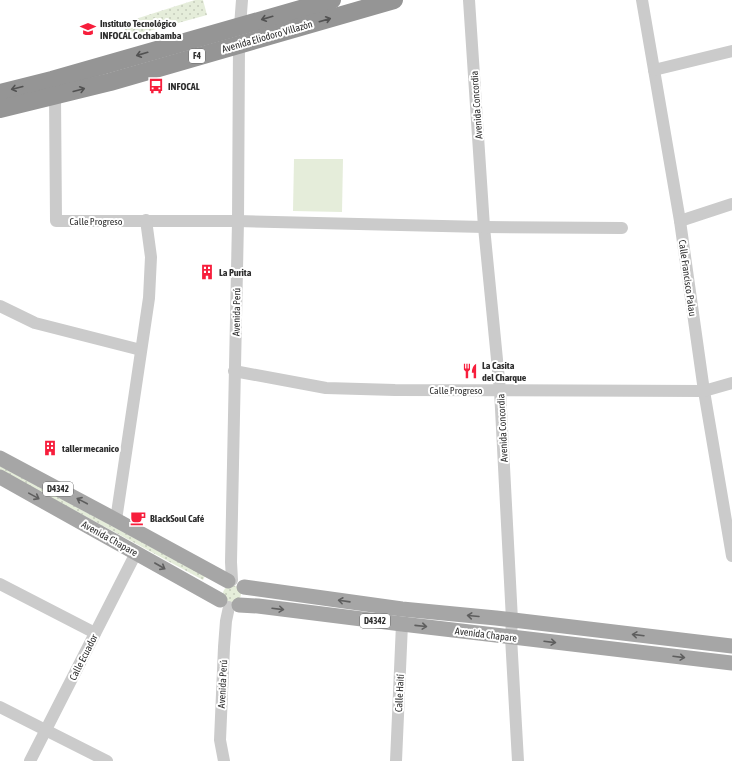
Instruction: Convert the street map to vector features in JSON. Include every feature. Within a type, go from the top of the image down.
[{"type":"highway","name":"Avenida Eliodoro Villazón","points":[[0,92],[52,80],[332,0]]},
{"type":"highway","name":"Avenida Eliodoro Villazón","points":[[0,109],[110,82],[394,0]]},
{"type":"main road","name":"Avenida Chapare","points":[[0,458],[235,583],[402,610],[512,620],[732,646]]},
{"type":"main road","name":"Avenida Chapare","points":[[0,477],[229,604],[265,607],[732,663]]},
{"type":"main road","points":[[235,583],[246,594],[242,603],[229,604],[219,594],[220,588],[223,584],[235,583]]},
{"type":"street","points":[[240,26],[242,0]]},
{"type":"street","name":"Avenida Concordia","points":[[469,0],[484,227],[500,390],[518,761]]},
{"type":"street","name":"Calle Francisco Palau","points":[[642,0],[680,221],[704,390],[732,556]]},
{"type":"street","name":"Avenida Perú","points":[[235,583],[231,562],[238,221],[239,44]]},
{"type":"street","points":[[654,70],[732,51]]},
{"type":"street","name":"Calle Progreso","points":[[55,96],[56,221],[238,221],[484,227],[622,228]]},
{"type":"street","points":[[680,221],[732,204]]},
{"type":"street","points":[[116,520],[149,298],[151,257],[146,220]]},
{"type":"street","points":[[0,306],[35,322],[141,350]]},
{"type":"street","name":"Calle Progreso","points":[[234,372],[326,388],[395,390],[704,390],[732,382]]},
{"type":"street","name":"Calle Ecuador","points":[[30,761],[136,553]]},
{"type":"street","points":[[0,584],[96,633]]},
{"type":"street","name":"Avenida Perú","points":[[224,761],[220,740],[224,640],[229,604]]},
{"type":"street","name":"Calle Haití","points":[[396,761],[402,624]]},
{"type":"street","points":[[0,707],[107,761]]},
{"type":"street","points":[[216,761],[220,740]]},
{"type":"green space","points":[[195,0],[203,0],[207,15],[127,37],[123,23]]},
{"type":"green space","points":[[294,159],[343,159],[342,212],[293,211]]},
{"type":"green space","points":[[0,466],[205,576],[203,580],[0,470]]},
{"type":"green space","points":[[232,585],[238,588],[241,594],[238,600],[232,603],[226,600],[223,594],[226,588]]},
{"type":"place","name":"Instituto Tecnológico INFOCAL Cochabamba","points":[[88,29]]},
{"type":"place","name":"INFOCAL","points":[[156,86]]},
{"type":"place","name":"La Purita","points":[[207,272]]},
{"type":"place","name":"La Casita del Charque","points":[[470,371]]},
{"type":"place","name":"taller mecanico","points":[[50,448]]},
{"type":"place","name":"BlackSoul Café","points":[[138,518]]}]
